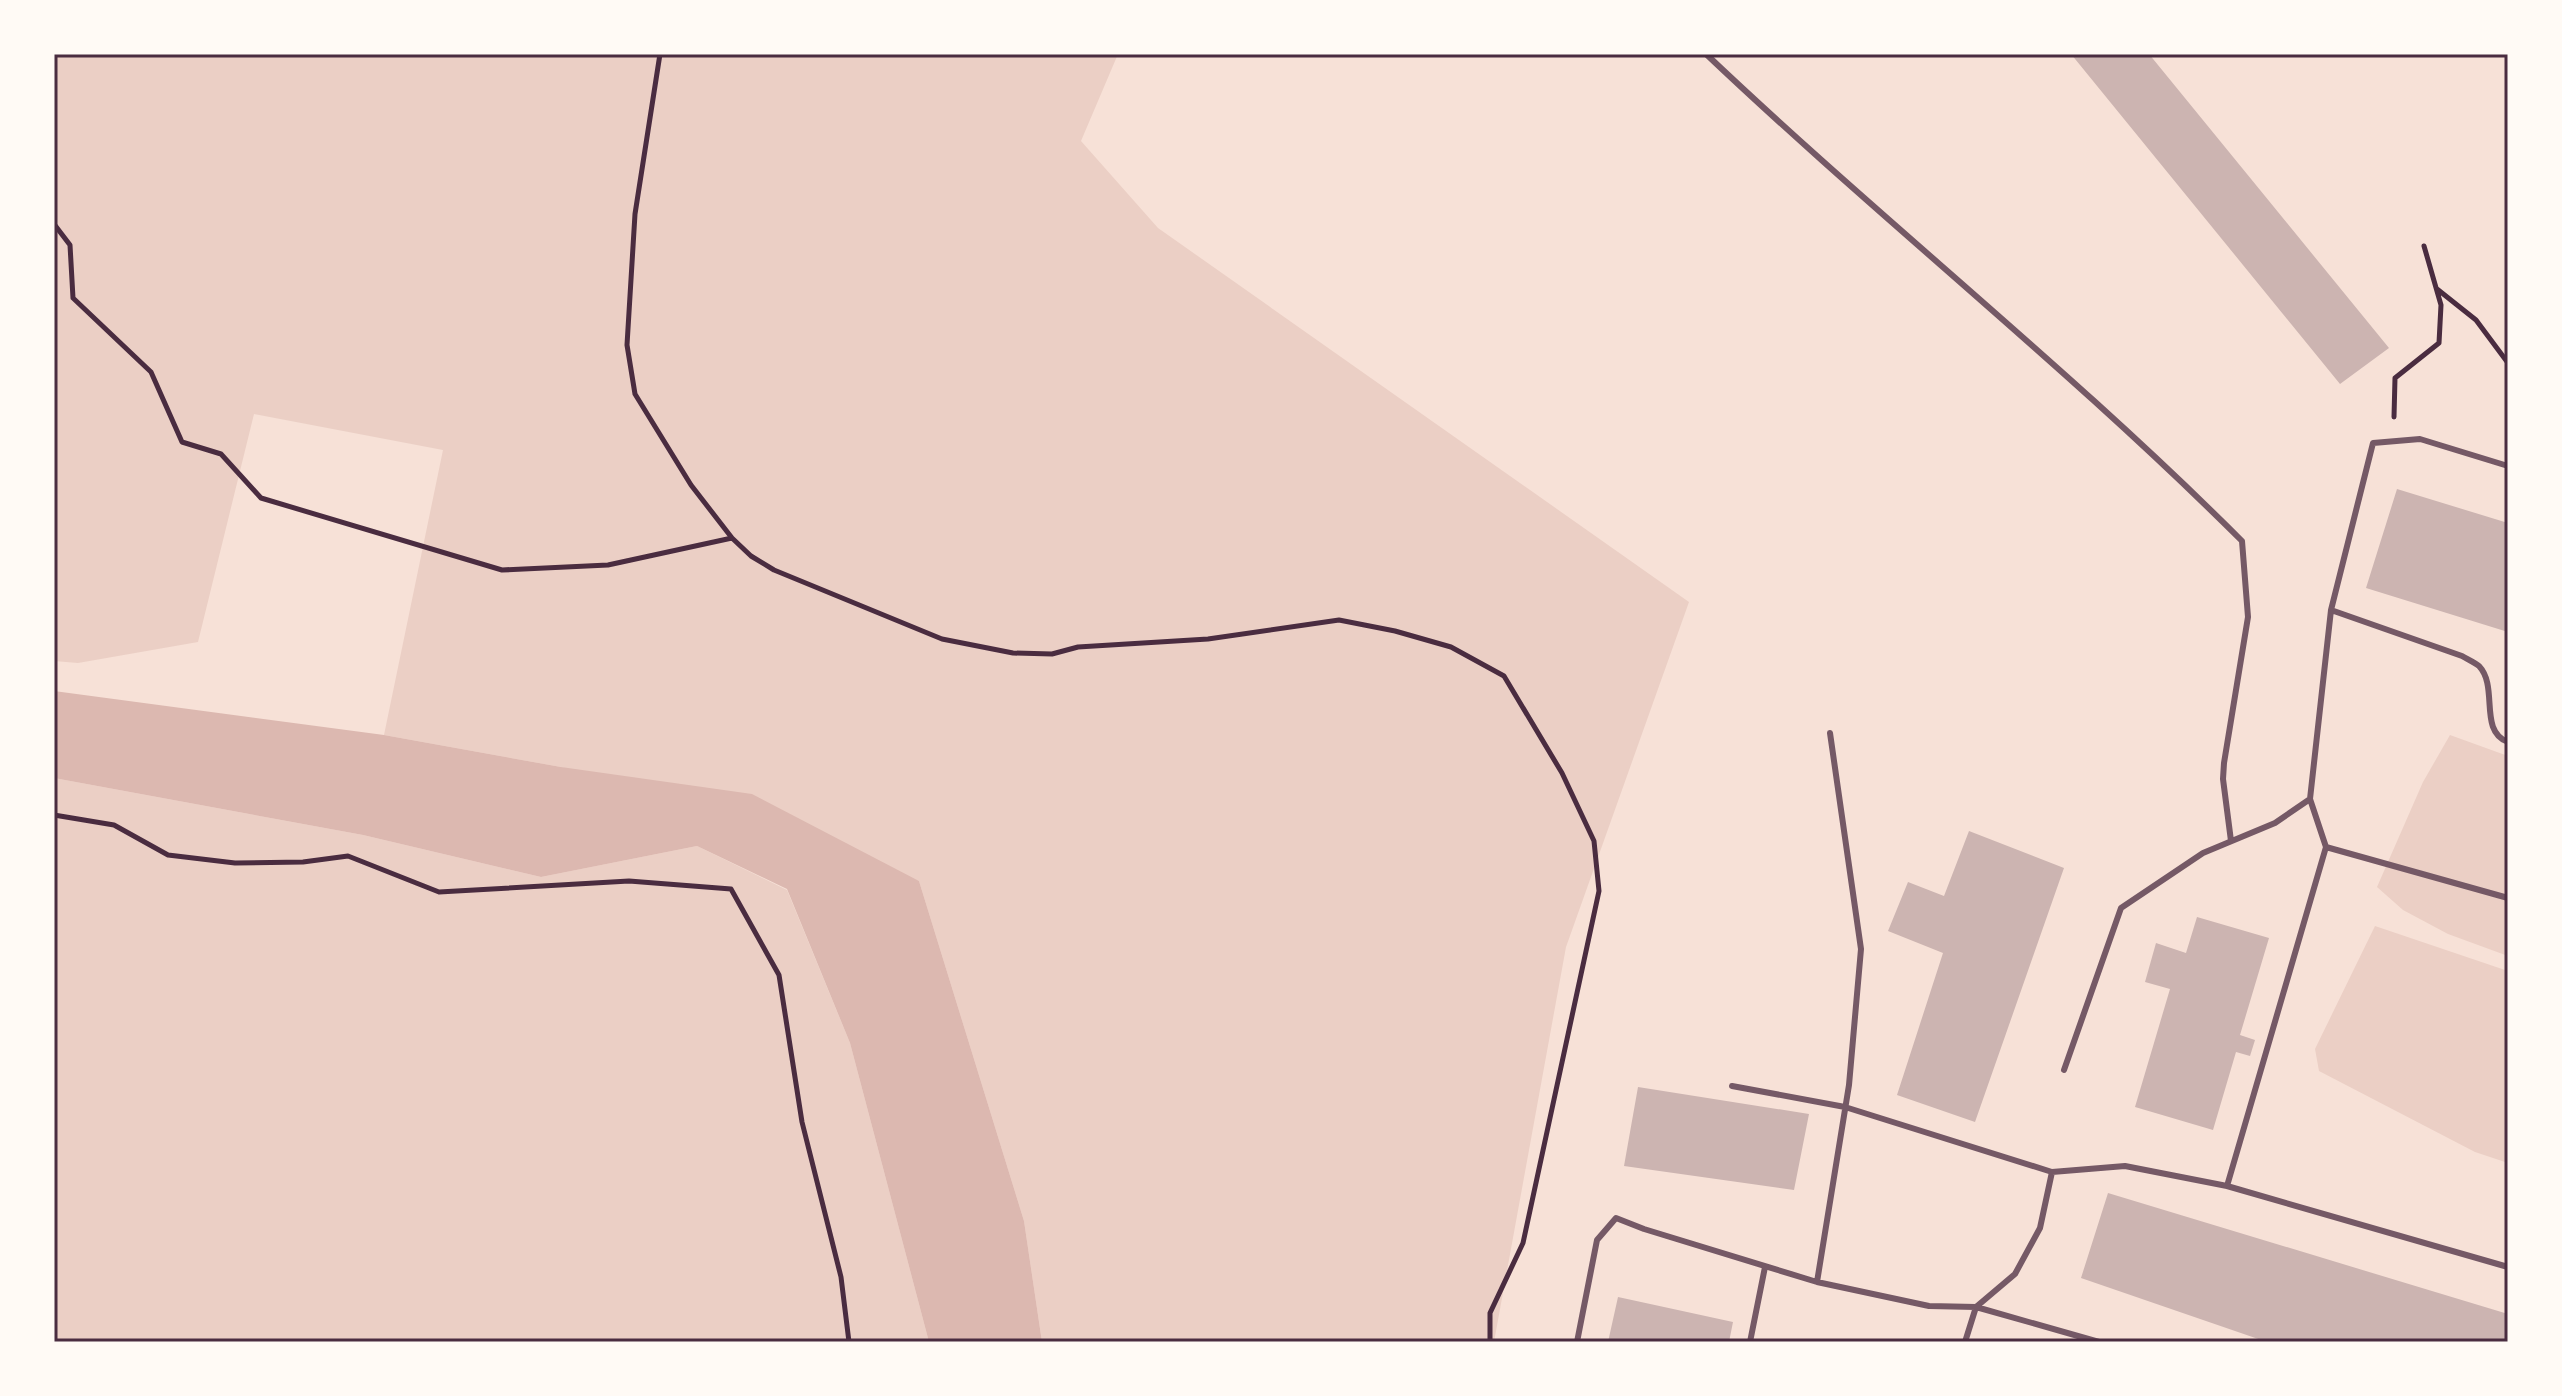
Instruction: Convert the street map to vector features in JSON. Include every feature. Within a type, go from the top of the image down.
[{"type":"lane","points":[[1706,54],[1785,129],[2171,470],[2242,541],[2248,617],[2223,779],[2231,841]]},
{"type":"lane","points":[[2227,1186],[2326,847],[2310,799],[2331,610],[2373,443],[2420,439],[2508,466]]},
{"type":"lane","points":[[2331,610],[2462,656],[2480,667],[2490,693],[2492,728],[2499,739],[2508,742]]},
{"type":"lane","points":[[1817,1282],[1845,1107],[1861,949],[1830,733]]},
{"type":"lane","points":[[2064,1070],[2121,908],[2203,853],[2275,823],[2310,799]]},
{"type":"lane","points":[[2326,847],[2508,898]]},
{"type":"lane","points":[[1732,1086],[1845,1107],[2052,1172],[2125,1166],[2227,1186],[2508,1267]]},
{"type":"lane","points":[[1965,1342],[1976,1307],[2015,1274],[2040,1228],[2052,1172]]},
{"type":"lane","points":[[1577,1342],[1597,1240],[1616,1218],[1817,1282],[1929,1306],[1976,1307],[2099,1342]]},
{"type":"lane","points":[[1750,1342],[1765,1267]]},
{"type":"path","points":[[660,54],[635,214],[627,345],[635,394],[691,485],[732,538],[751,556],[774,570],[942,639],[1013,653],[1052,654],[1078,647],[1208,639],[1339,620],[1395,631],[1451,647],[1504,676],[1562,773],[1594,841],[1599,891],[1523,1243],[1490,1313],[1490,1342]]},
{"type":"path","points":[[54,224],[70,245],[73,298],[151,372],[182,442],[221,454],[261,498],[502,570],[608,565],[732,538]]},
{"type":"path","points":[[2392,414],[2395,378],[2439,343],[2441,305],[2424,246],[2437,289],[2476,320],[2508,363]]},
{"type":"path","points":[[54,815],[114,825],[168,855],[235,863],[303,862],[348,856],[439,892],[629,881],[731,889],[779,975],[802,1122],[841,1277],[849,1342]]},
{"type":"shaded area","points":[[54,54],[1118,54],[1081,141],[1158,228],[1689,602],[1566,947],[1494,1342],[1042,1342],[1024,1221],[919,881],[561,767],[384,735],[443,450],[254,414],[198,642],[78,663],[54,661]]},
{"type":"shaded area","points":[[54,691],[384,735],[561,767],[752,794],[919,881],[1024,1221],[1042,1342],[929,1342],[850,1043],[787,889],[697,846],[541,877],[363,835],[54,778]]},
{"type":"shaded area","points":[[2450,735],[2508,756],[2508,956],[2448,934],[2403,910],[2377,887],[2423,782]]},
{"type":"shaded area","points":[[54,778],[363,835],[541,877],[697,846],[787,890],[850,1043],[929,1342],[54,1342]]},
{"type":"shaded area","points":[[2375,926],[2508,971],[2508,1163],[2475,1152],[2319,1071],[2315,1049]]},
{"type":"building","points":[[2071,54],[2149,54],[2389,348],[2340,384]]},
{"type":"building","points":[[2397,489],[2508,523],[2508,632],[2366,588]]},
{"type":"building","points":[[1969,831],[2064,868],[1975,1122],[1897,1095],[1943,953],[1888,931],[1908,882],[1944,896]]},
{"type":"building","points":[[2197,917],[2269,938],[2240,1035],[2255,1040],[2250,1056],[2236,1052],[2213,1130],[2135,1107],[2170,989],[2145,982],[2156,943],[2186,953]]},
{"type":"building","points":[[1638,1087],[1809,1114],[1794,1190],[1624,1166]]},
{"type":"building","points":[[2108,1193],[2508,1314],[2508,1342],[2267,1342],[2081,1278]]},
{"type":"building","points":[[1618,1297],[1733,1322],[1729,1342],[1608,1342]]}]
